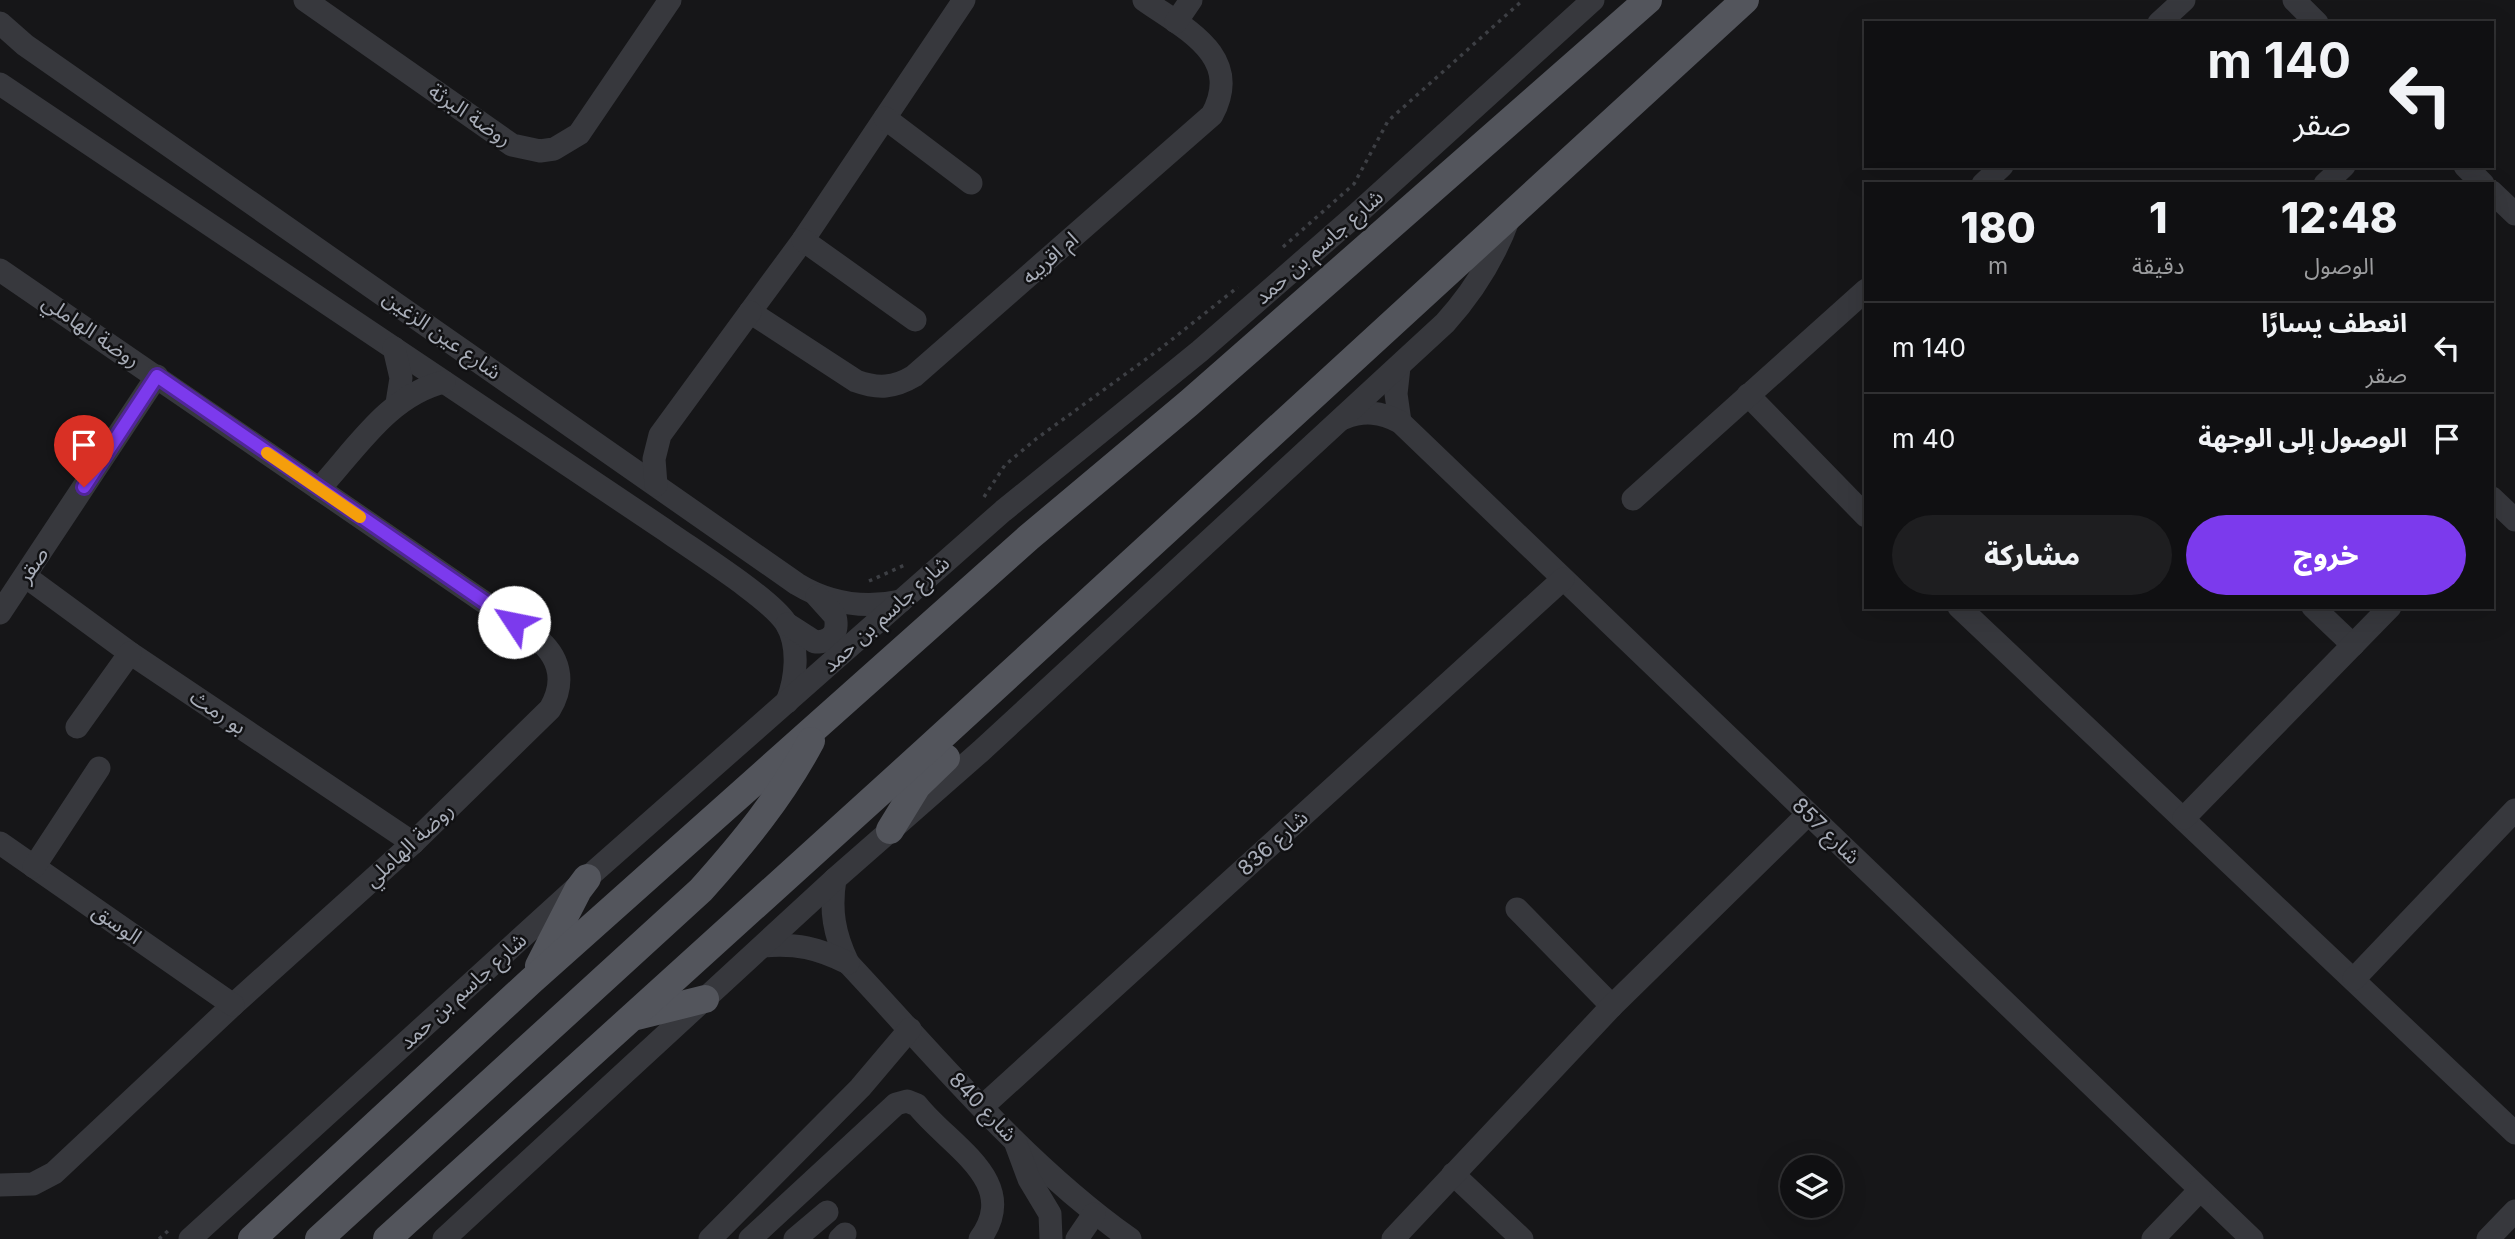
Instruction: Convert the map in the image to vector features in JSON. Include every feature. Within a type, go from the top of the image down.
[{"type":"main road","name":"شارع جاسم بن حمد","points":[[253,1239],[531,981],[1028,538],[1189,403],[1648,0]]},
{"type":"main road","points":[[387,1239],[989,693],[1745,0]]},
{"type":"main road","points":[[890,830],[917,786],[970,734],[989,693]]},
{"type":"main road","points":[[319,1239],[701,890],[747,838],[788,783],[820,723]]},
{"type":"main road","points":[[531,981],[578,890],[587,878]]},
{"type":"main road","points":[[631,1018],[705,999]]},
{"type":"street","name":"روضة البرثة","points":[[305,0],[512,145],[540,151],[554,149],[579,134],[670,0]]},
{"type":"street","points":[[656,485],[654,459],[660,435],[803,240],[964,0]]},
{"type":"street","name":"ام اقريبه","points":[[750,312],[856,381],[871,387],[901,384],[914,376],[1212,114],[1221,93],[1221,70],[1214,55],[1176,22],[1144,0]]},
{"type":"street","points":[[1176,22],[1191,0]]},
{"type":"street","name":"شارع جاسم بن حمد","points":[[190,1239],[587,878],[1064,459],[1221,333],[1593,0]]},
{"type":"street","points":[[2161,21],[2184,0]]},
{"type":"street","points":[[2294,0],[2315,21]]},
{"type":"street","name":"شارع عين الزغين","points":[[0,23],[25,45],[814,594],[835,616],[837,624],[830,638],[815,642],[787,624],[766,603],[665,530],[0,84]]},
{"type":"street","points":[[885,118],[971,183]]},
{"type":"street","points":[[1985,182],[2000,168]]},
{"type":"street","points":[[2327,182],[2342,168]]},
{"type":"street","points":[[2467,168],[2481,182]]},
{"type":"street","points":[[2494,194],[2515,214]]},
{"type":"street","points":[[444,1239],[835,878],[981,751],[1445,323],[1476,285],[1500,241],[1509,217]]},
{"type":"street","points":[[803,240],[915,320]]},
{"type":"street","name":"روضة الهاملي","points":[[0,270],[535,637],[550,651],[559,670],[557,698],[550,709],[413,844],[233,1005],[54,1173],[33,1184],[0,1185]]},
{"type":"street","points":[[1633,499],[1864,292]]},
{"type":"street","points":[[394,348],[401,378],[397,403]]},
{"type":"street","points":[[1398,367],[1396,394],[1400,422]]},
{"type":"street","name":"صقر","points":[[0,613],[157,376]]},
{"type":"street","points":[[319,489],[397,403],[420,389],[444,382]]},
{"type":"street","points":[[1748,395],[1864,514]]},
{"type":"street","name":"شارع 857","points":[[1340,420],[1364,412],[1376,413],[1400,422],[2252,1239]]},
{"type":"street","points":[[615,456],[660,435]]},
{"type":"street","points":[[2494,501],[2515,520]]},
{"type":"street","name":"بو رمث","points":[[25,576],[130,653],[413,844]]},
{"type":"street","name":"شارع 836","points":[[982,1107],[1563,579]]},
{"type":"street","name":"شارع عين الزغين","points":[[814,594],[857,605],[901,601]]},
{"type":"street","points":[[1961,609],[2515,1133]]},
{"type":"street","points":[[2316,609],[2353,645]]},
{"type":"street","points":[[2184,818],[2388,609]]},
{"type":"street","points":[[787,624],[795,670],[787,702]]},
{"type":"street","points":[[77,727],[130,653]]},
{"type":"street","points":[[34,867],[99,768]]},
{"type":"street","points":[[2354,979],[2515,810]]},
{"type":"street","points":[[1393,1239],[1612,1006],[1808,814]]},
{"type":"street","name":"الوسق","points":[[0,843],[233,1005]]},
{"type":"street","name":"شارع 840","points":[[835,878],[833,922],[848,963]]},
{"type":"street","points":[[1517,909],[1612,1006]]},
{"type":"street","name":"شارع 840","points":[[763,946],[806,946],[820,949],[848,963],[982,1107],[1094,1214],[1130,1239]]},
{"type":"street","points":[[710,1239],[860,1088],[910,1029]]},
{"type":"street","points":[[763,1234],[896,1104],[907,1101],[917,1105],[990,1184],[995,1203],[993,1214],[980,1239]]},
{"type":"street","points":[[1016,1140],[1029,1179],[1050,1214],[1051,1239]]},
{"type":"street","points":[[1453,1174],[1522,1239]]},
{"type":"street","points":[[2153,1239],[2200,1190]]},
{"type":"street","points":[[2488,1239],[2515,1211]]},
{"type":"street","points":[[1077,1239],[1094,1214]]},
{"type":"street","points":[[795,1239],[832,1230]]},
{"type":"path","points":[[1276,253],[1354,184],[1388,121],[1523,0]]},
{"type":"path","points":[[975,505],[1005,465],[1036,439],[1150,357],[1247,279]]},
{"type":"path","points":[[866,582],[886,576],[910,563]]},
{"type":"slow traffic","points":[[267,453],[360,517]]},
{"type":"route","points":[[84,487],[157,376],[514,622]]}]
